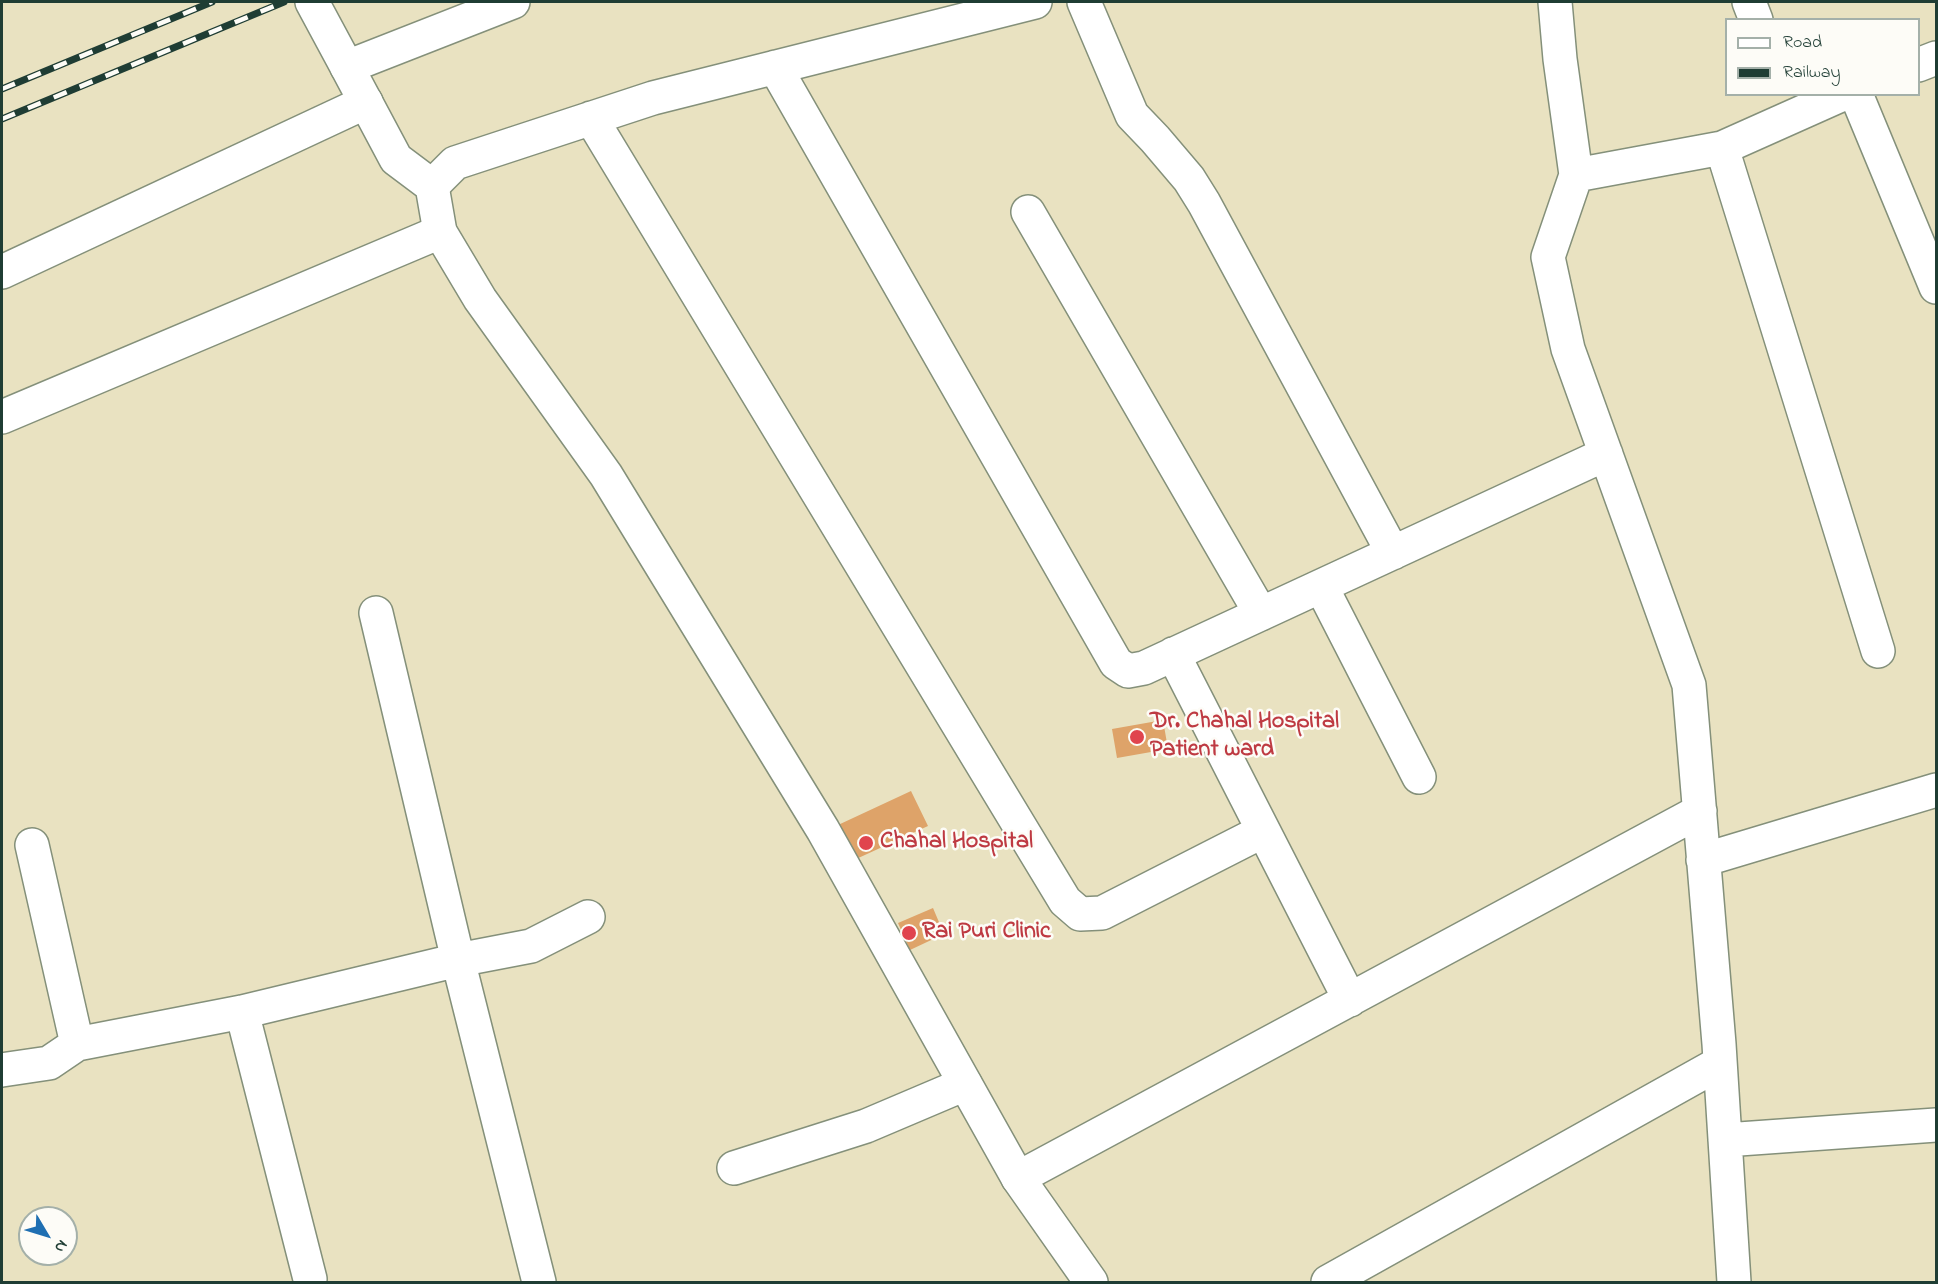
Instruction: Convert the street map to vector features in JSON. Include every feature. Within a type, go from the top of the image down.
[{"type":"street","points":[[312,2],[396,159],[432,186],[440,232],[480,299],[606,474],[823,830],[1018,1178],[1083,1281]]},
{"type":"street","points":[[347,67],[513,2]]},
{"type":"street","points":[[432,186],[455,163],[653,98],[1035,2]]},
{"type":"street","points":[[1084,2],[1132,115],[1188,179],[1204,203],[1393,553]]},
{"type":"street","points":[[1555,2],[1560,59],[1576,175],[1548,256],[1568,349],[1689,685],[1720,1063],[1734,1282]]},
{"type":"street","points":[[1749,2],[1755,18]]},
{"type":"street","points":[[1920,64],[1936,58]]},
{"type":"street","points":[[775,67],[1116,663],[1128,671],[1136,671],[1606,454]]},
{"type":"street","points":[[1576,175],[1722,148],[1786,106],[1834,96]]},
{"type":"street","points":[[1857,96],[1936,287]]},
{"type":"street","points":[[2,272],[366,102]]},
{"type":"street","points":[[591,118],[1065,901],[1080,914],[1102,913],[1263,831]]},
{"type":"street","points":[[1722,148],[1878,651]]},
{"type":"street","points":[[1028,212],[1261,614]]},
{"type":"street","points":[[2,417],[440,232]]},
{"type":"street","points":[[1322,586],[1419,777]]},
{"type":"street","points":[[375,613],[458,960],[539,1282]]},
{"type":"street","points":[[1173,654],[1350,1000]]},
{"type":"street","points":[[1704,860],[1936,790]]},
{"type":"street","points":[[1018,1178],[1700,811]]},
{"type":"street","points":[[32,845],[77,1044]]},
{"type":"street","points":[[2,1070],[49,1063],[77,1044],[242,1012],[458,960],[531,946],[588,917]]},
{"type":"street","points":[[242,1012],[310,1279]]},
{"type":"street","points":[[1328,1282],[1720,1063]]},
{"type":"street","points":[[734,1168],[866,1126],[965,1084]]},
{"type":"street","points":[[1725,1140],[1936,1125]]},
{"type":"building","points":[[1163,720],[1168,749],[1117,758],[1112,729]]},
{"type":"building","points":[[911,791],[928,826],[854,860],[838,825]]},
{"type":"building","points":[[933,908],[944,934],[910,950],[898,923]]},
{"type":"railway","points":[[2,89],[212,2]]},
{"type":"railway","points":[[2,119],[284,2]]},
{"type":"place","name":"Dr. Chahal Hospital Patient ward","points":[[1137,737]]},
{"type":"place","name":"Chahal Hospital","points":[[866,843]]},
{"type":"place","name":"Rai Puri Clinic","points":[[909,933]]}]
